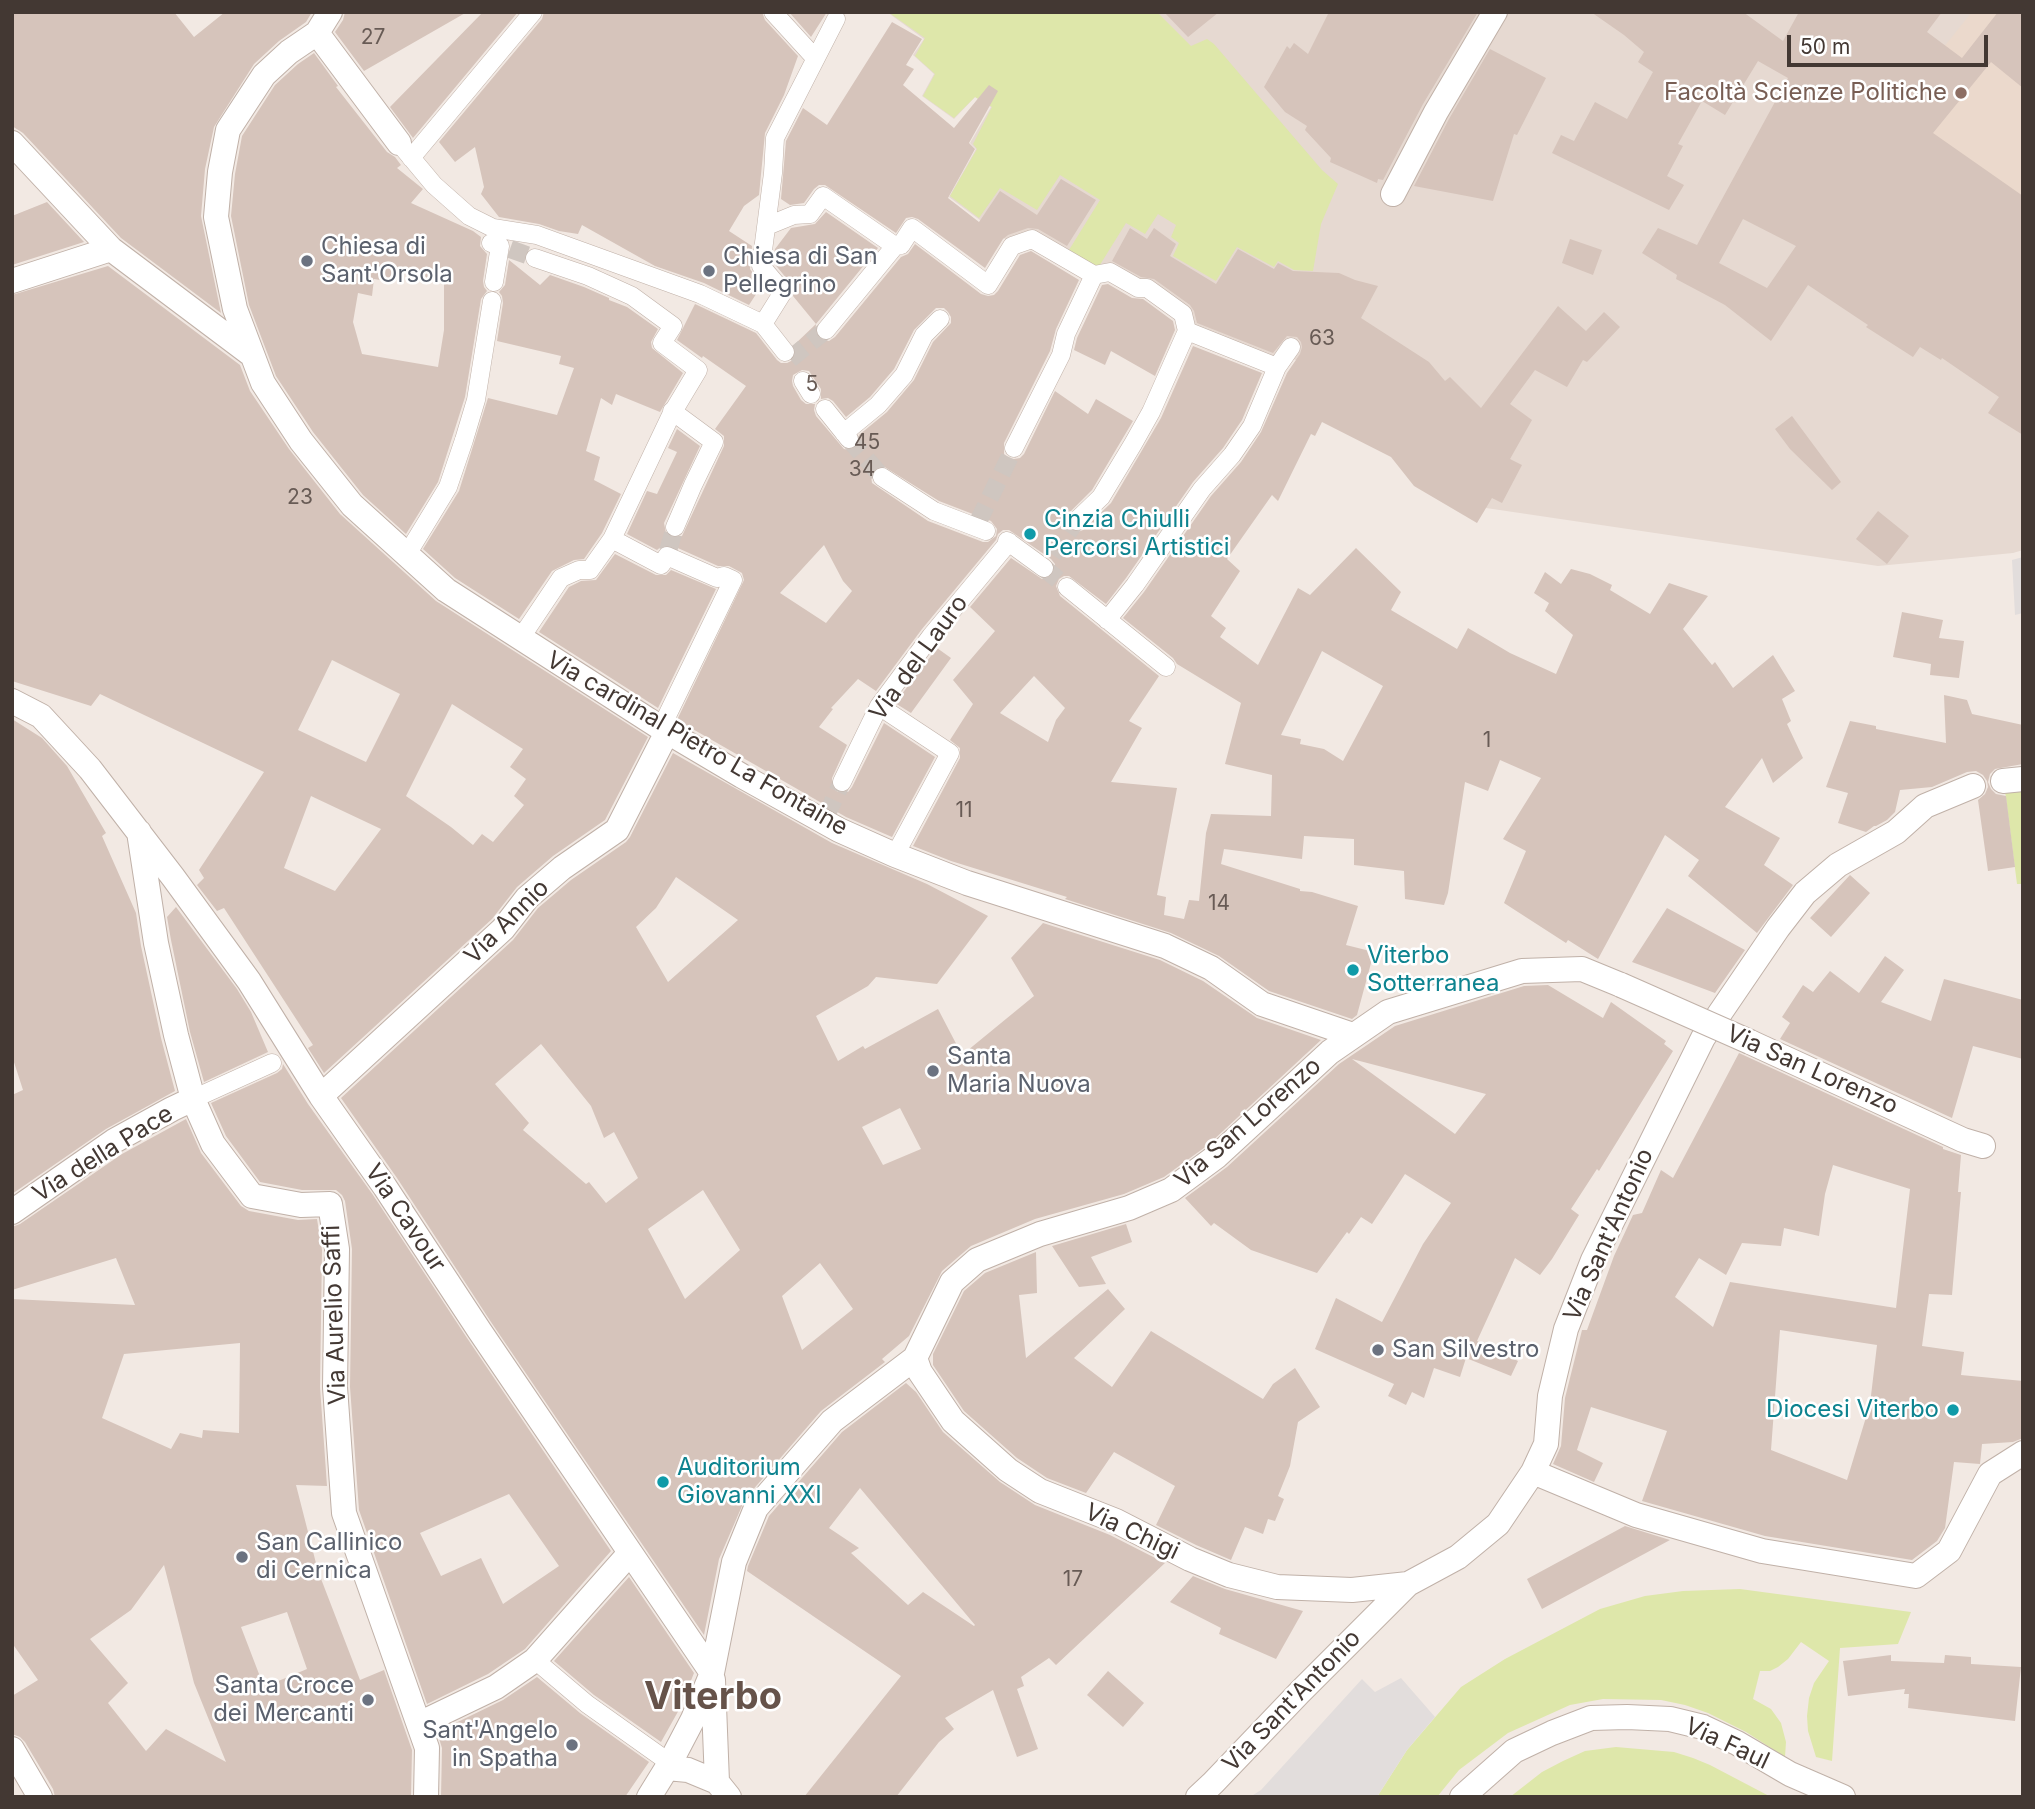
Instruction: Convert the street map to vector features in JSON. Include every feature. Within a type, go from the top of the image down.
[{"type":"street","points":[[405,150],[533,12]]},
{"type":"street","points":[[774,12],[815,58]]},
{"type":"street","points":[[1393,194],[1436,112],[1495,12]]},
{"type":"street","points":[[763,324],[783,292],[761,266],[775,138],[836,19]]},
{"type":"street","points":[[323,23],[405,150],[434,185],[469,216],[493,228],[537,235],[652,284],[700,294],[763,324],[785,352]]},
{"type":"street","name":"Via cardinal Pietro La Fontaine","points":[[323,23],[264,75],[228,130],[220,172],[216,217],[235,309],[263,383],[301,441],[352,505],[446,590],[664,730],[825,819],[895,855],[967,883],[1165,946],[1211,968],[1262,1004],[1353,1035]]},
{"type":"street","points":[[12,143],[111,249],[254,357]]},
{"type":"street","points":[[767,226],[801,214],[810,214],[823,196],[895,246]]},
{"type":"street","points":[[826,330],[895,246],[901,245],[912,228],[988,285],[1012,246],[1032,239],[1094,275],[1110,272],[1138,288],[1147,288],[1183,314],[1187,331],[1151,412],[1101,497],[1076,521]]},
{"type":"street","points":[[494,282],[500,246]]},
{"type":"street","points":[[12,281],[111,249]]},
{"type":"street","points":[[520,639],[561,578],[579,570],[590,570],[612,539],[673,411],[698,370],[662,343],[673,326],[632,296],[589,276],[535,258]]},
{"type":"street","points":[[1014,448],[1061,355],[1066,334],[1094,275]]},
{"type":"street","points":[[406,556],[448,487],[460,452],[476,400],[492,301]]},
{"type":"street","points":[[825,409],[847,436],[904,375],[924,335],[940,319]]},
{"type":"street","points":[[1187,331],[1278,368]]},
{"type":"street","points":[[1107,620],[1136,585],[1202,489],[1232,455],[1252,426],[1291,346]]},
{"type":"street","points":[[673,411],[715,442],[692,485],[675,527]]},
{"type":"street","points":[[882,477],[934,511],[980,526]]},
{"type":"street","points":[[612,539],[661,565],[668,554],[717,578],[724,576],[733,580],[664,730]]},
{"type":"street","name":"Via del Lauro","points":[[842,782],[879,706],[931,636],[1008,541],[1047,564]]},
{"type":"street","points":[[1068,587],[1166,667]]},
{"type":"street","name":"Via Cavour","points":[[12,701],[41,716],[90,769],[249,981],[321,1096],[712,1672]]},
{"type":"street","points":[[879,706],[950,753],[895,855]]},
{"type":"street","name":"Via Annio","points":[[321,1096],[503,929],[527,898],[562,868],[617,830],[664,730]]},
{"type":"street","name":"Via Sant'Antonio","points":[[1198,1797],[1408,1584],[1458,1557],[1498,1524],[1534,1472],[1546,1444],[1550,1396],[1566,1329],[1593,1260],[1703,1038],[1805,893],[1839,865],[1896,832],[1925,806],[1973,786]]},
{"type":"street","name":"Via Aurelio Saffi","points":[[138,830],[156,943],[176,1035],[193,1099],[213,1144],[252,1196],[301,1205],[330,1204],[337,1249],[335,1387],[344,1513],[427,1748],[426,1797]]},
{"type":"street","name":"Via San Lorenzo","points":[[712,1672],[734,1562],[756,1508],[832,1421],[915,1358],[952,1283],[977,1260],[1040,1234],[1129,1208],[1171,1190],[1217,1156],[1330,1052],[1388,1012],[1522,971],[1582,969],[1964,1140],[1983,1146]]},
{"type":"street","name":"Via della Pace","points":[[12,1212],[114,1141],[172,1109],[272,1063]]},
{"type":"street","name":"Via Chigi","points":[[915,1358],[920,1372],[953,1421],[1008,1470],[1040,1491],[1116,1521],[1228,1575],[1277,1587],[1352,1590],[1408,1584]]},
{"type":"street","points":[[1534,1472],[1636,1515],[1762,1551],[1916,1576],[1949,1551],[1990,1474],[2023,1453]]},
{"type":"street","points":[[419,1724],[496,1687],[535,1660],[630,1553]]},
{"type":"street","points":[[535,1660],[668,1766],[688,1770],[723,1789]]},
{"type":"street","points":[[649,1797],[693,1719],[712,1672]]},
{"type":"street","points":[[712,1672],[723,1789]]},
{"type":"street","name":"Via Faul","points":[[1462,1797],[1514,1751],[1591,1718],[1627,1717],[1670,1719],[1703,1727],[1790,1774],[1843,1797]]},
{"type":"street","points":[[12,1749],[40,1797]]},
{"type":"shaded area","points":[[887,12],[2023,12],[2023,550],[1878,566],[1459,504],[1346,379],[1280,354],[1274,360],[1189,330],[1185,313],[1032,237],[1012,244],[949,197],[976,149],[970,143],[991,107],[975,97],[954,119],[922,96],[934,74],[913,55],[924,39]]},
{"type":"shaded area","name":"Facoltà Scienze Politiche","points":[[1972,12],[2023,12],[2023,246],[1868,141]]},
{"type":"shaded area","points":[[2023,557],[2023,613],[2015,615],[2012,560]]},
{"type":"shaded area","points":[[1401,1678],[1435,1717],[1407,1750],[1377,1797],[1250,1797],[1261,1790],[1362,1679],[1375,1692]]},
{"type":"green space","points":[[888,12],[1157,12],[1191,46],[1207,39],[1322,170],[1338,184],[1321,224],[1313,271],[1294,270],[1278,261],[1274,267],[1237,247],[1216,281],[1173,256],[1179,243],[1171,237],[1176,225],[1158,214],[1145,234],[1126,223],[1098,268],[1069,250],[1100,200],[1060,175],[1037,210],[1000,188],[979,218],[950,196],[977,149],[973,144],[992,107],[975,97],[954,118],[923,96],[935,74],[915,56],[925,38]]},
{"type":"green space","points":[[2023,789],[2023,884],[2017,884],[2005,791]]},
{"type":"green space","points":[[1740,1589],[1911,1612],[1898,1644],[1840,1648],[1832,1761],[1816,1757],[1808,1731],[1807,1716],[1814,1683],[1829,1661],[1801,1642],[1778,1667],[1770,1671],[1760,1671],[1753,1699],[1771,1709],[1781,1723],[1786,1742],[1785,1757],[1746,1732],[1685,1705],[1661,1700],[1603,1699],[1570,1705],[1508,1733],[1459,1770],[1437,1797],[1377,1797],[1407,1750],[1461,1687],[1505,1659],[1600,1609],[1645,1596],[1683,1591]]},
{"type":"green space","points":[[1616,1747],[1674,1752],[1693,1758],[1771,1797],[1510,1797],[1542,1772],[1563,1761],[1585,1751]]},
{"type":"building","points":[[12,12],[174,12],[194,37],[225,12],[312,12],[306,22],[279,41],[254,64],[214,127],[205,169],[201,216],[221,313],[121,238],[23,133],[12,126]]},
{"type":"building","points":[[345,12],[467,12],[364,71],[335,32]]},
{"type":"building","points":[[483,12],[518,12],[413,138],[390,107]]},
{"type":"building","points":[[544,12],[762,12],[765,20],[798,56],[784,95],[765,133],[759,195],[744,206],[729,231],[752,246],[750,269],[762,285],[749,305],[704,283],[655,266],[582,225],[578,234],[499,217],[481,194],[484,187],[475,147],[455,162],[439,142],[542,19]]},
{"type":"building","points":[[789,12],[827,12],[811,37]]},
{"type":"building","points":[[1164,12],[1219,12],[1188,37]]},
{"type":"building","points":[[1329,12],[1478,12],[1423,104],[1383,180],[1378,179],[1377,183],[1330,162],[1331,158],[1305,130],[1307,126],[1285,112],[1264,87],[1287,46],[1290,49],[1294,43],[1308,54]]},
{"type":"building","points":[[1591,12],[1743,12],[1783,41],[1799,12],[1942,12],[1927,32],[1962,58],[1998,12],[2023,12],[2023,88],[1991,62],[1933,133],[2023,196],[2023,435],[1988,413],[1999,397],[1942,358],[1941,360],[1920,347],[1913,357],[1808,285],[1771,341],[1725,305],[1676,279],[1677,275],[1642,253],[1658,228],[1697,245],[1788,78],[1758,61],[1725,115],[1702,101],[1678,144],[1683,146],[1667,176],[1684,185],[1669,210],[1552,153],[1561,135],[1574,141],[1595,102],[1627,119],[1653,72],[1638,62],[1644,52]],"holes":[[[1743,219],[1796,246],[1767,288],[1719,263]]]},
{"type":"building","points":[[892,22],[922,39],[906,65],[914,69],[903,85],[954,128],[989,85],[998,91],[969,143],[975,149],[948,198],[979,222],[1000,191],[1037,215],[1061,179],[1096,200],[1067,246],[1038,229],[1028,228],[1003,239],[985,268],[918,219],[906,218],[896,233],[825,185],[814,189],[804,203],[790,205],[781,199],[786,141],[803,108],[827,125]]},
{"type":"building","points":[[1490,49],[1546,78],[1517,135],[1514,134],[1493,201],[1414,186],[1449,119]]},
{"type":"building","points":[[314,53],[338,86],[336,87],[387,152],[401,165],[397,168],[423,189],[411,203],[473,231],[481,237],[480,246],[487,254],[483,281],[487,291],[481,299],[465,397],[438,482],[406,534],[363,495],[313,432],[276,376],[249,305],[231,216],[242,136],[275,85]],"holes":[[[394,268],[444,284],[444,330],[438,367],[362,354],[353,322],[358,293],[372,296],[374,279],[392,282]]]},
{"type":"building","points":[[47,202],[84,242],[12,265],[12,216]]},
{"type":"building","points":[[826,212],[878,248],[816,324],[793,296],[792,285],[773,262],[775,249],[791,228],[815,224]]},
{"type":"building","points":[[1130,228],[1147,239],[1154,228],[1176,244],[1170,256],[1216,284],[1238,249],[1274,269],[1278,263],[1293,271],[1339,273],[1378,286],[1361,318],[1429,362],[1445,381],[1450,377],[1481,408],[1558,306],[1586,331],[1604,312],[1620,327],[1587,362],[1583,360],[1567,387],[1535,370],[1510,404],[1532,420],[1510,459],[1522,465],[1502,503],[1492,498],[1477,523],[1414,486],[1391,457],[1322,422],[1315,436],[1311,434],[1278,501],[1272,495],[1227,559],[1240,571],[1211,616],[1226,628],[1220,637],[1258,665],[1298,588],[1310,595],[1356,548],[1401,592],[1391,610],[1457,649],[1468,628],[1510,653],[1556,674],[1573,635],[1545,611],[1549,603],[1534,593],[1545,572],[1561,584],[1571,569],[1590,574],[1612,585],[1610,590],[1650,614],[1669,583],[1708,596],[1683,629],[1712,665],[1715,662],[1733,688],[1773,655],[1795,691],[1782,699],[1791,721],[1787,724],[1803,758],[1773,783],[1762,758],[1725,807],[1780,838],[1764,865],[1793,885],[1757,933],[1688,876],[1699,860],[1665,835],[1598,959],[1568,940],[1566,943],[1504,903],[1526,851],[1503,839],[1541,778],[1500,760],[1488,791],[1465,782],[1444,905],[1405,899],[1404,871],[1354,865],[1354,839],[1304,836],[1302,859],[1224,849],[1221,864],[1300,891],[1358,906],[1346,945],[1374,952],[1357,1015],[1352,1019],[1269,991],[1219,956],[1171,933],[913,846],[960,758],[960,748],[950,740],[973,704],[953,680],[995,631],[970,607],[1011,558],[1042,579],[1049,578],[1055,570],[1051,559],[1009,530],[998,534],[996,540],[922,629],[876,691],[858,679],[831,708],[833,709],[819,727],[847,745],[832,778],[832,788],[838,792],[848,792],[852,787],[884,723],[935,757],[892,837],[846,817],[677,720],[744,580],[742,573],[729,566],[718,566],[671,545],[657,550],[627,534],[647,491],[657,494],[677,452],[668,448],[677,429],[700,446],[664,523],[666,533],[670,537],[682,536],[724,446],[724,436],[715,429],[746,386],[677,340],[695,304],[756,333],[777,360],[787,363],[796,356],[794,345],[816,324],[815,333],[819,339],[829,341],[835,337],[901,257],[908,254],[915,244],[981,294],[988,296],[998,291],[1020,255],[1031,251],[1079,280],[1056,329],[1050,351],[1004,443],[1004,454],[1014,459],[1024,454],[1055,391],[1088,414],[1096,399],[1133,421],[1092,490],[1065,517],[1065,524],[1072,532],[1083,530],[1111,503],[1161,418],[1193,346],[1262,373],[1242,420],[1223,448],[1193,482],[1106,604],[1069,576],[1059,579],[1056,586],[1060,596],[1159,676],[1129,721],[1142,728],[1111,782],[1177,788],[1157,895],[1166,897],[1164,915],[1184,919],[1189,900],[1199,901],[1206,833],[1211,814],[1271,816],[1272,775],[1225,764],[1241,703],[1177,664],[1123,618],[1261,432],[1287,373],[1302,347],[1297,337],[1287,336],[1273,353],[1197,323],[1190,305],[1154,279],[1141,277],[1112,261]],"holes":[[[936,308],[944,308],[951,317],[951,323],[933,342],[914,380],[887,412],[859,435],[860,442],[857,447],[844,449],[816,416],[815,404],[806,404],[801,400],[793,386],[793,375],[802,370],[809,371],[821,389],[821,399],[828,398],[833,401],[846,417],[870,397],[894,369],[914,330]],[[883,466],[939,501],[991,521],[997,529],[996,536],[983,542],[928,521],[872,483],[873,470]],[[824,545],[843,581],[852,591],[826,623],[780,593]],[[1322,651],[1383,686],[1343,761],[1324,749],[1300,744],[1301,739],[1281,735]],[[1034,676],[1065,708],[1056,720],[1048,742],[1000,713]]]},
{"type":"building","points":[[1570,239],[1602,250],[1593,275],[1562,263]]},
{"type":"building","points":[[509,260],[540,285],[550,275],[627,307],[658,329],[651,342],[652,348],[683,373],[660,412],[616,394],[612,405],[601,398],[586,451],[600,457],[594,480],[621,494],[602,533],[584,559],[574,560],[552,571],[519,619],[455,578],[423,549],[459,491],[488,398],[557,415],[574,368],[559,364],[561,356],[497,341],[503,303],[499,292],[505,285]]},
{"type":"building","points":[[108,266],[240,365],[250,391],[289,449],[340,514],[436,601],[648,737],[605,820],[553,856],[517,887],[492,919],[324,1073],[308,1048],[313,1045],[224,908],[217,911],[197,885],[204,878],[199,870],[264,772],[100,694],[91,706],[12,681],[12,295]],"holes":[[[332,660],[400,694],[366,762],[298,730]],[[452,704],[523,749],[510,767],[526,779],[514,796],[524,805],[493,842],[482,834],[473,845],[406,796]],[[311,796],[381,829],[335,891],[284,868]]]},
{"type":"building","points":[[1108,284],[1132,298],[1143,299],[1173,321],[1175,330],[1155,376],[1111,351],[1105,365],[1074,350],[1102,285]]},
{"type":"building","points":[[1792,416],[1841,482],[1832,490],[1790,449],[1775,429]]},
{"type":"building","points":[[1878,511],[1909,536],[1887,564],[1856,539]]},
{"type":"building","points":[[615,554],[656,575],[666,575],[671,570],[716,589],[658,708],[539,632],[569,587],[581,581],[596,580]]},
{"type":"building","points":[[1902,612],[1943,620],[1939,638],[1964,641],[1959,678],[1930,675],[1931,664],[1893,657]]},
{"type":"building","points":[[937,648],[951,658],[911,713],[895,703]]},
{"type":"building","points":[[1944,695],[1967,700],[1972,714],[2023,725],[2023,764],[1995,769],[1988,782],[1996,794],[2006,796],[2015,867],[1988,871],[1978,800],[1988,787],[1983,775],[1976,771],[1967,772],[1932,787],[1900,790],[1895,812],[1866,832],[1838,823],[1848,793],[1826,787],[1850,721],[1946,743]]},
{"type":"building","points":[[12,719],[42,738],[67,766],[106,833],[102,836],[136,913],[161,1038],[175,1091],[106,1129],[12,1194],[12,1095],[23,1090],[12,1056]]},
{"type":"building","points":[[673,753],[832,843],[927,884],[988,916],[937,984],[876,977],[868,986],[816,1016],[838,1061],[938,1009],[962,1055],[1034,996],[1011,958],[1043,923],[1160,960],[1203,981],[1257,1018],[1321,1040],[1208,1145],[1164,1177],[1124,1194],[1035,1219],[971,1246],[942,1271],[909,1336],[882,1359],[885,1362],[821,1411],[745,1499],[719,1559],[704,1635],[341,1098],[513,940],[538,908],[630,837]],"holes":[[[676,877],[738,920],[668,982],[636,927],[656,908]],[[541,1044],[591,1106],[604,1138],[614,1132],[638,1178],[606,1203],[589,1182],[586,1184],[523,1130],[529,1123],[495,1084]],[[900,1108],[921,1149],[883,1165],[862,1127]],[[703,1190],[740,1250],[685,1299],[648,1229]],[[820,1263],[853,1309],[802,1350],[782,1296]]]},
{"type":"building","points":[[1850,875],[1870,893],[1831,937],[1810,918]]},
{"type":"building","points":[[176,907],[237,989],[251,1012],[268,1052],[204,1082],[190,1032],[167,917]]},
{"type":"building","points":[[1667,908],[1745,950],[1715,993],[1632,962]]},
{"type":"building","points":[[1885,956],[1904,970],[1881,1002],[1931,1021],[1944,979],[2023,1000],[2023,1059],[1973,1046],[1952,1118],[1780,1039],[1790,1023],[1782,1017],[1803,985],[1813,992],[1830,971],[1859,993]]},
{"type":"building","points":[[1548,985],[1603,1018],[1611,1002],[1666,1041],[1664,1044],[1673,1051],[1599,1171],[1597,1169],[1571,1209],[1579,1215],[1540,1275],[1515,1258],[1477,1341],[1518,1361],[1511,1376],[1466,1358],[1460,1377],[1434,1368],[1424,1398],[1412,1392],[1406,1405],[1388,1396],[1394,1384],[1315,1349],[1336,1298],[1382,1322],[1423,1244],[1451,1203],[1405,1174],[1372,1224],[1361,1217],[1317,1273],[1251,1250],[1214,1223],[1211,1226],[1185,1198],[1227,1167],[1339,1064],[1395,1026],[1524,986]],"holes":[[[1352,1059],[1486,1094],[1455,1134]]]},
{"type":"building","points":[[1739,1053],[1961,1155],[1958,1192],[1961,1192],[1952,1295],[1929,1294],[1922,1346],[1964,1352],[1961,1375],[2023,1381],[2023,1438],[2013,1442],[1982,1444],[1980,1464],[1954,1462],[1945,1528],[1937,1541],[1912,1560],[1765,1536],[1642,1501],[1667,1431],[1591,1407],[1577,1450],[1603,1463],[1594,1482],[1553,1464],[1561,1446],[1565,1398],[1582,1330],[1587,1330],[1614,1256],[1633,1215],[1642,1213],[1661,1170],[1673,1178]],"holes":[[[1833,1165],[1910,1189],[1896,1308],[1730,1282],[1713,1327],[1675,1297],[1699,1258],[1726,1275],[1742,1243],[1781,1246],[1784,1228],[1819,1236],[1825,1194]],[[1780,1330],[1877,1345],[1870,1404],[1847,1480],[1771,1450]]]},
{"type":"building","points":[[283,1064],[611,1551],[525,1649],[488,1674],[427,1704],[359,1510],[350,1387],[352,1249],[345,1201],[336,1190],[302,1190],[260,1182],[226,1136],[211,1103],[282,1069]],"holes":[[[509,1494],[559,1566],[503,1604],[481,1558],[441,1576],[420,1533]]]},
{"type":"building","points":[[186,1119],[201,1153],[241,1206],[249,1211],[298,1220],[317,1219],[322,1250],[320,1387],[327,1486],[296,1485],[318,1571],[360,1680],[384,1670],[412,1750],[411,1797],[55,1797],[25,1742],[12,1734],[12,1696],[38,1680],[12,1643],[12,1299],[135,1305],[116,1258],[12,1290],[12,1227],[122,1154]],"holes":[[[240,1343],[239,1433],[203,1430],[202,1438],[180,1433],[171,1449],[102,1418],[124,1354]],[[164,1565],[194,1683],[226,1762],[166,1729],[146,1751],[108,1703],[128,1683],[90,1639],[131,1610]],[[287,1612],[307,1669],[264,1687],[241,1627]]]},
{"type":"building","points":[[1126,1224],[1132,1242],[1091,1257],[1106,1284],[1079,1287],[1052,1246]]},
{"type":"building","points":[[1036,1252],[1037,1293],[1019,1295],[1026,1358],[1108,1289],[1125,1309],[1074,1358],[1112,1387],[1151,1331],[1263,1399],[1273,1384],[1295,1368],[1320,1407],[1298,1422],[1290,1466],[1278,1496],[1284,1499],[1275,1521],[1268,1519],[1263,1534],[1245,1527],[1231,1560],[1156,1525],[1175,1486],[1114,1452],[1086,1493],[1047,1478],[1017,1458],[964,1411],[933,1365],[933,1354],[964,1291],[985,1273]]},
{"type":"building","points":[[906,1383],[916,1392],[943,1432],[1000,1482],[1035,1505],[1110,1535],[1165,1563],[1056,1665],[1049,1658],[1021,1677],[1024,1686],[1017,1689],[1038,1749],[1017,1757],[993,1690],[945,1718],[954,1729],[939,1742],[896,1797],[804,1797],[901,1676],[747,1571],[769,1516],[842,1432]],"holes":[[[860,1488],[975,1625],[923,1592],[908,1605],[851,1553],[859,1548],[829,1528]]]},
{"type":"building","points":[[1625,1526],[1670,1540],[1542,1609],[1527,1579]]},
{"type":"building","points":[[1193,1576],[1225,1589],[1303,1611],[1276,1659],[1219,1634],[1221,1628],[1170,1602]]},
{"type":"building","points":[[629,1577],[694,1673],[680,1708],[661,1742],[594,1695],[554,1661]]},
{"type":"building","points":[[1891,1655],[1891,1661],[1944,1663],[1945,1655],[1971,1657],[1971,1664],[2021,1667],[2015,1721],[1908,1708],[1909,1694],[1904,1694],[1905,1689],[1848,1696],[1843,1661]]},
{"type":"building","points":[[1108,1671],[1144,1703],[1123,1727],[1087,1695]]},
{"type":"building","points":[[537,1677],[580,1713],[649,1762],[625,1797],[441,1797],[442,1748],[437,1732],[503,1700]]},
{"type":"tunnel","points":[[510,249],[535,258]]},
{"type":"tunnel","points":[[790,359],[826,330]]},
{"type":"tunnel","points":[[849,439],[882,477]]},
{"type":"tunnel","points":[[978,522],[1014,448]]},
{"type":"tunnel","points":[[1053,555],[1076,521]]},
{"type":"tunnel","points":[[668,551],[675,527]]},
{"type":"tunnel","points":[[1044,568],[1067,587]]},
{"type":"tunnel","points":[[826,816],[842,782]]},
{"type":"place","name":"Facoltà Scienze Politiche","points":[[1961,93]]},
{"type":"place","name":"Chiesa di Sant'Orsola","points":[[307,261]]},
{"type":"place","name":"Chiesa di San Pellegrino","points":[[709,271]]},
{"type":"place","name":"Cinzia Chiulli Percorsi Artistici","points":[[1030,534]]},
{"type":"place","name":"Viterbo Sotterranea","points":[[1353,970]]},
{"type":"place","name":"Santa Maria Nuova","points":[[933,1071]]},
{"type":"place","name":"San Silvestro","points":[[1378,1350]]},
{"type":"place","name":"Diocesi Viterbo","points":[[1953,1410]]},
{"type":"place","name":"Auditorium Giovanni XXI","points":[[663,1482]]},
{"type":"place","name":"San Callinico di Cernica","points":[[242,1557]]},
{"type":"place","name":"Santa Croce dei Mercanti","points":[[368,1700]]},
{"type":"place","name":"Sant'Angelo in Spatha","points":[[572,1745]]},
{"type":"district","name":"Viterbo","points":[[713,1698]]}]
